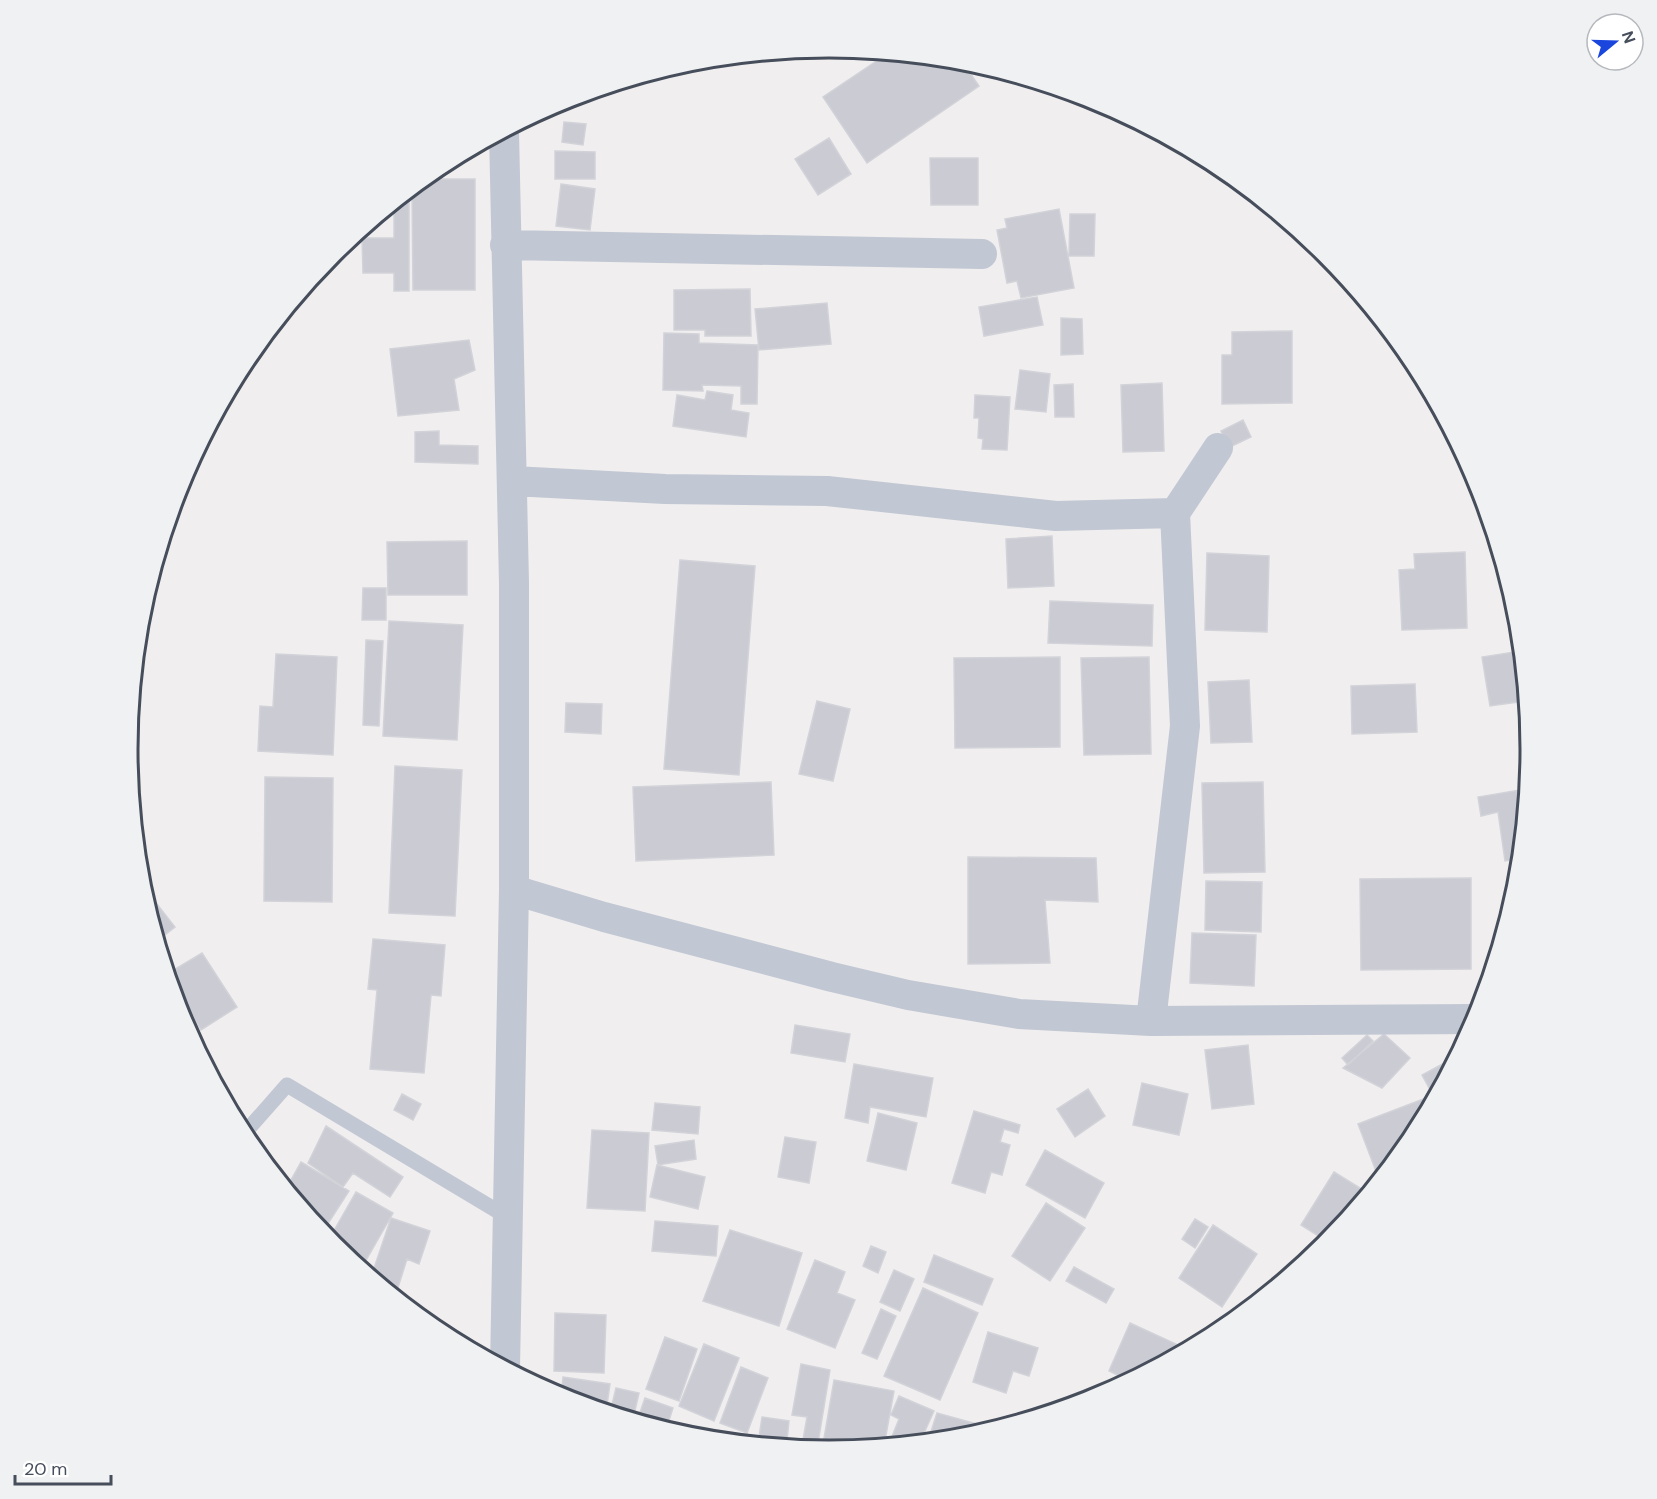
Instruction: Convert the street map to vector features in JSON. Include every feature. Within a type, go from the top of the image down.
[{"type":"street","points":[[504,140],[505,245],[513,481],[514,890],[505,1360]]},
{"type":"street","points":[[505,245],[982,254]]},
{"type":"street","points":[[1151,1021],[1185,726],[1175,513],[1218,448]]},
{"type":"street","points":[[513,481],[666,489],[827,491],[1056,516],[1175,513]]},
{"type":"street","points":[[514,890],[604,917],[908,995],[1019,1014],[1151,1021],[1465,1019]]},
{"type":"lane","points":[[250,1127],[287,1085],[509,1218]]},
{"type":"building","points":[[878,60],[919,64],[971,74],[979,86],[867,163],[823,97]]},
{"type":"building","points":[[564,122],[586,124],[583,145],[562,142]]},
{"type":"building","points":[[829,138],[851,174],[818,195],[795,159]]},
{"type":"building","points":[[555,151],[595,152],[595,179],[555,179]]},
{"type":"building","points":[[930,158],[978,158],[978,205],[931,205]]},
{"type":"building","points":[[439,179],[475,179],[475,290],[413,290],[412,198]]},
{"type":"building","points":[[561,184],[595,189],[590,230],[556,226]]},
{"type":"building","points":[[409,200],[409,291],[394,291],[394,273],[363,273],[362,240],[364,238],[394,238],[394,213]]},
{"type":"building","points":[[1059,209],[1074,288],[1021,298],[1017,281],[1007,283],[997,230],[1007,228],[1005,219]]},
{"type":"building","points":[[1070,214],[1095,214],[1094,256],[1069,256]]},
{"type":"building","points":[[750,289],[751,336],[705,336],[705,330],[674,330],[674,290]]},
{"type":"building","points":[[1037,297],[1043,325],[984,336],[979,307]]},
{"type":"building","points":[[827,303],[831,344],[759,350],[755,309]]},
{"type":"building","points":[[1061,318],[1082,319],[1083,354],[1061,355]]},
{"type":"building","points":[[1292,331],[1292,403],[1222,404],[1222,355],[1232,355],[1232,332]]},
{"type":"building","points":[[664,333],[699,334],[699,343],[758,345],[757,404],[741,404],[741,386],[702,385],[703,391],[663,390]]},
{"type":"building","points":[[469,340],[475,370],[454,379],[459,410],[398,416],[390,349]]},
{"type":"building","points":[[1020,370],[1050,374],[1046,412],[1015,409]]},
{"type":"building","points":[[1162,383],[1164,451],[1123,452],[1121,385]]},
{"type":"building","points":[[1073,384],[1074,417],[1055,417],[1054,385]]},
{"type":"building","points":[[707,391],[733,395],[731,410],[749,413],[746,437],[673,426],[677,395],[705,400]]},
{"type":"building","points":[[975,395],[1010,397],[1007,450],[982,449],[983,439],[978,438],[979,418],[974,418]]},
{"type":"building","points":[[1243,420],[1251,437],[1230,447],[1221,431]]},
{"type":"building","points":[[439,431],[439,445],[478,446],[478,464],[415,462],[415,432]]},
{"type":"building","points":[[1052,536],[1054,586],[1008,588],[1006,539]]},
{"type":"building","points":[[467,541],[467,595],[388,595],[387,542]]},
{"type":"building","points":[[1465,552],[1467,628],[1402,630],[1399,570],[1415,569],[1414,554]]},
{"type":"building","points":[[1207,553],[1269,556],[1267,632],[1205,630]]},
{"type":"building","points":[[680,560],[755,566],[739,775],[664,769]]},
{"type":"building","points":[[363,588],[386,588],[386,620],[362,620]]},
{"type":"building","points":[[1050,601],[1153,605],[1152,646],[1048,643]]},
{"type":"building","points":[[389,621],[463,625],[457,740],[383,736]]},
{"type":"building","points":[[366,640],[383,641],[379,726],[363,725]]},
{"type":"building","points":[[1513,652],[1518,702],[1490,706],[1482,657]]},
{"type":"building","points":[[276,654],[337,657],[333,755],[258,751],[260,706],[273,707]]},
{"type":"building","points":[[1060,657],[1060,747],[955,748],[954,658]]},
{"type":"building","points":[[1149,657],[1151,754],[1084,755],[1081,658]]},
{"type":"building","points":[[1249,680],[1252,742],[1211,743],[1208,682]]},
{"type":"building","points":[[1415,684],[1417,732],[1352,734],[1351,686]]},
{"type":"building","points":[[817,701],[850,709],[833,781],[799,774]]},
{"type":"building","points":[[566,703],[602,704],[601,734],[565,732]]},
{"type":"building","points":[[395,766],[462,770],[455,916],[389,913]]},
{"type":"building","points":[[265,777],[333,778],[332,902],[264,901]]},
{"type":"building","points":[[771,782],[774,855],[636,861],[633,787]]},
{"type":"building","points":[[1263,782],[1265,872],[1204,873],[1202,783]]},
{"type":"building","points":[[1518,790],[1510,860],[1505,861],[1498,812],[1481,816],[1478,797]]},
{"type":"building","points":[[968,857],[1096,858],[1098,902],[1045,900],[1050,963],[968,964]]},
{"type":"building","points":[[1471,878],[1471,969],[1361,970],[1360,879]]},
{"type":"building","points":[[1206,881],[1262,882],[1261,932],[1205,930]]},
{"type":"building","points":[[155,901],[175,927],[163,936]]},
{"type":"building","points":[[1192,933],[1256,935],[1254,986],[1190,983]]},
{"type":"building","points":[[373,939],[445,945],[441,996],[431,995],[424,1073],[370,1069],[377,990],[368,989]]},
{"type":"building","points":[[202,953],[237,1007],[201,1030],[188,1008],[173,970]]},
{"type":"building","points":[[795,1025],[850,1034],[845,1062],[791,1053]]},
{"type":"building","points":[[1384,1034],[1410,1058],[1382,1088],[1343,1068]]},
{"type":"building","points":[[1367,1035],[1373,1041],[1348,1065],[1342,1058]]},
{"type":"building","points":[[1248,1045],[1254,1104],[1212,1109],[1205,1050]]},
{"type":"building","points":[[1444,1063],[1430,1089],[1422,1075]]},
{"type":"building","points":[[854,1064],[933,1078],[926,1117],[870,1107],[868,1123],[845,1118]]},
{"type":"building","points":[[1142,1083],[1188,1094],[1179,1135],[1133,1125]]},
{"type":"building","points":[[1088,1089],[1105,1116],[1075,1137],[1057,1109]]},
{"type":"building","points":[[402,1094],[421,1104],[413,1120],[394,1110]]},
{"type":"building","points":[[1425,1098],[1376,1171],[1358,1124]]},
{"type":"building","points":[[655,1103],[700,1107],[698,1134],[652,1130]]},
{"type":"building","points":[[974,1111],[1020,1125],[1018,1133],[1004,1129],[1000,1142],[1010,1145],[1002,1175],[991,1172],[985,1193],[952,1183]]},
{"type":"building","points":[[878,1113],[917,1123],[906,1170],[867,1161]]},
{"type":"building","points":[[326,1126],[403,1177],[390,1197],[353,1173],[343,1187],[308,1163]]},
{"type":"building","points":[[592,1130],[649,1133],[645,1211],[587,1208]]},
{"type":"building","points":[[785,1137],[816,1142],[809,1183],[778,1177]]},
{"type":"building","points":[[694,1140],[696,1159],[658,1165],[655,1146]]},
{"type":"building","points":[[1045,1150],[1104,1183],[1085,1218],[1026,1185]]},
{"type":"building","points":[[301,1162],[349,1191],[327,1225],[290,1182]]},
{"type":"building","points":[[657,1165],[705,1177],[698,1209],[650,1197]]},
{"type":"building","points":[[1334,1172],[1361,1189],[1319,1236],[1301,1225]]},
{"type":"building","points":[[356,1192],[393,1213],[365,1262],[334,1231]]},
{"type":"building","points":[[1046,1203],[1085,1228],[1050,1281],[1012,1256]]},
{"type":"building","points":[[391,1218],[430,1231],[419,1264],[407,1259],[397,1289],[374,1269]]},
{"type":"building","points":[[1195,1219],[1208,1227],[1195,1248],[1182,1239]]},
{"type":"building","points":[[655,1221],[718,1226],[716,1256],[652,1251]]},
{"type":"building","points":[[1213,1225],[1257,1254],[1222,1307],[1179,1278]]},
{"type":"building","points":[[730,1230],[802,1253],[779,1326],[703,1301]]},
{"type":"building","points":[[871,1246],[886,1252],[878,1273],[863,1266]]},
{"type":"building","points":[[934,1255],[993,1279],[982,1305],[924,1282]]},
{"type":"building","points":[[815,1260],[845,1272],[837,1293],[855,1300],[835,1348],[787,1329]]},
{"type":"building","points":[[1074,1267],[1114,1289],[1106,1303],[1066,1281]]},
{"type":"building","points":[[894,1270],[914,1279],[900,1311],[880,1302]]},
{"type":"building","points":[[923,1288],[978,1313],[940,1400],[884,1376]]},
{"type":"building","points":[[881,1309],[896,1316],[877,1359],[862,1353]]},
{"type":"building","points":[[555,1313],[606,1315],[604,1373],[554,1371]]},
{"type":"building","points":[[1130,1323],[1176,1344],[1174,1348],[1119,1376],[1109,1371]]},
{"type":"building","points":[[988,1332],[1038,1348],[1029,1376],[1013,1371],[1006,1393],[973,1382]]},
{"type":"building","points":[[665,1337],[697,1349],[679,1401],[646,1389]]},
{"type":"building","points":[[704,1344],[739,1358],[714,1421],[679,1406]]},
{"type":"building","points":[[801,1364],[830,1370],[819,1440],[803,1439],[807,1417],[792,1415]]},
{"type":"building","points":[[741,1367],[768,1378],[747,1433],[720,1423]]},
{"type":"building","points":[[563,1377],[610,1384],[607,1404],[564,1388],[562,1387]]},
{"type":"building","points":[[834,1380],[894,1391],[885,1438],[824,1440]]},
{"type":"building","points":[[616,1388],[639,1393],[635,1412],[612,1406]]},
{"type":"building","points":[[899,1396],[934,1411],[924,1434],[919,1435],[892,1437],[899,1419],[891,1415]]},
{"type":"building","points":[[645,1398],[673,1408],[669,1421],[639,1414]]},
{"type":"building","points":[[937,1413],[977,1424],[963,1427],[931,1433]]},
{"type":"building","points":[[762,1417],[789,1421],[787,1439],[759,1437]]}]
